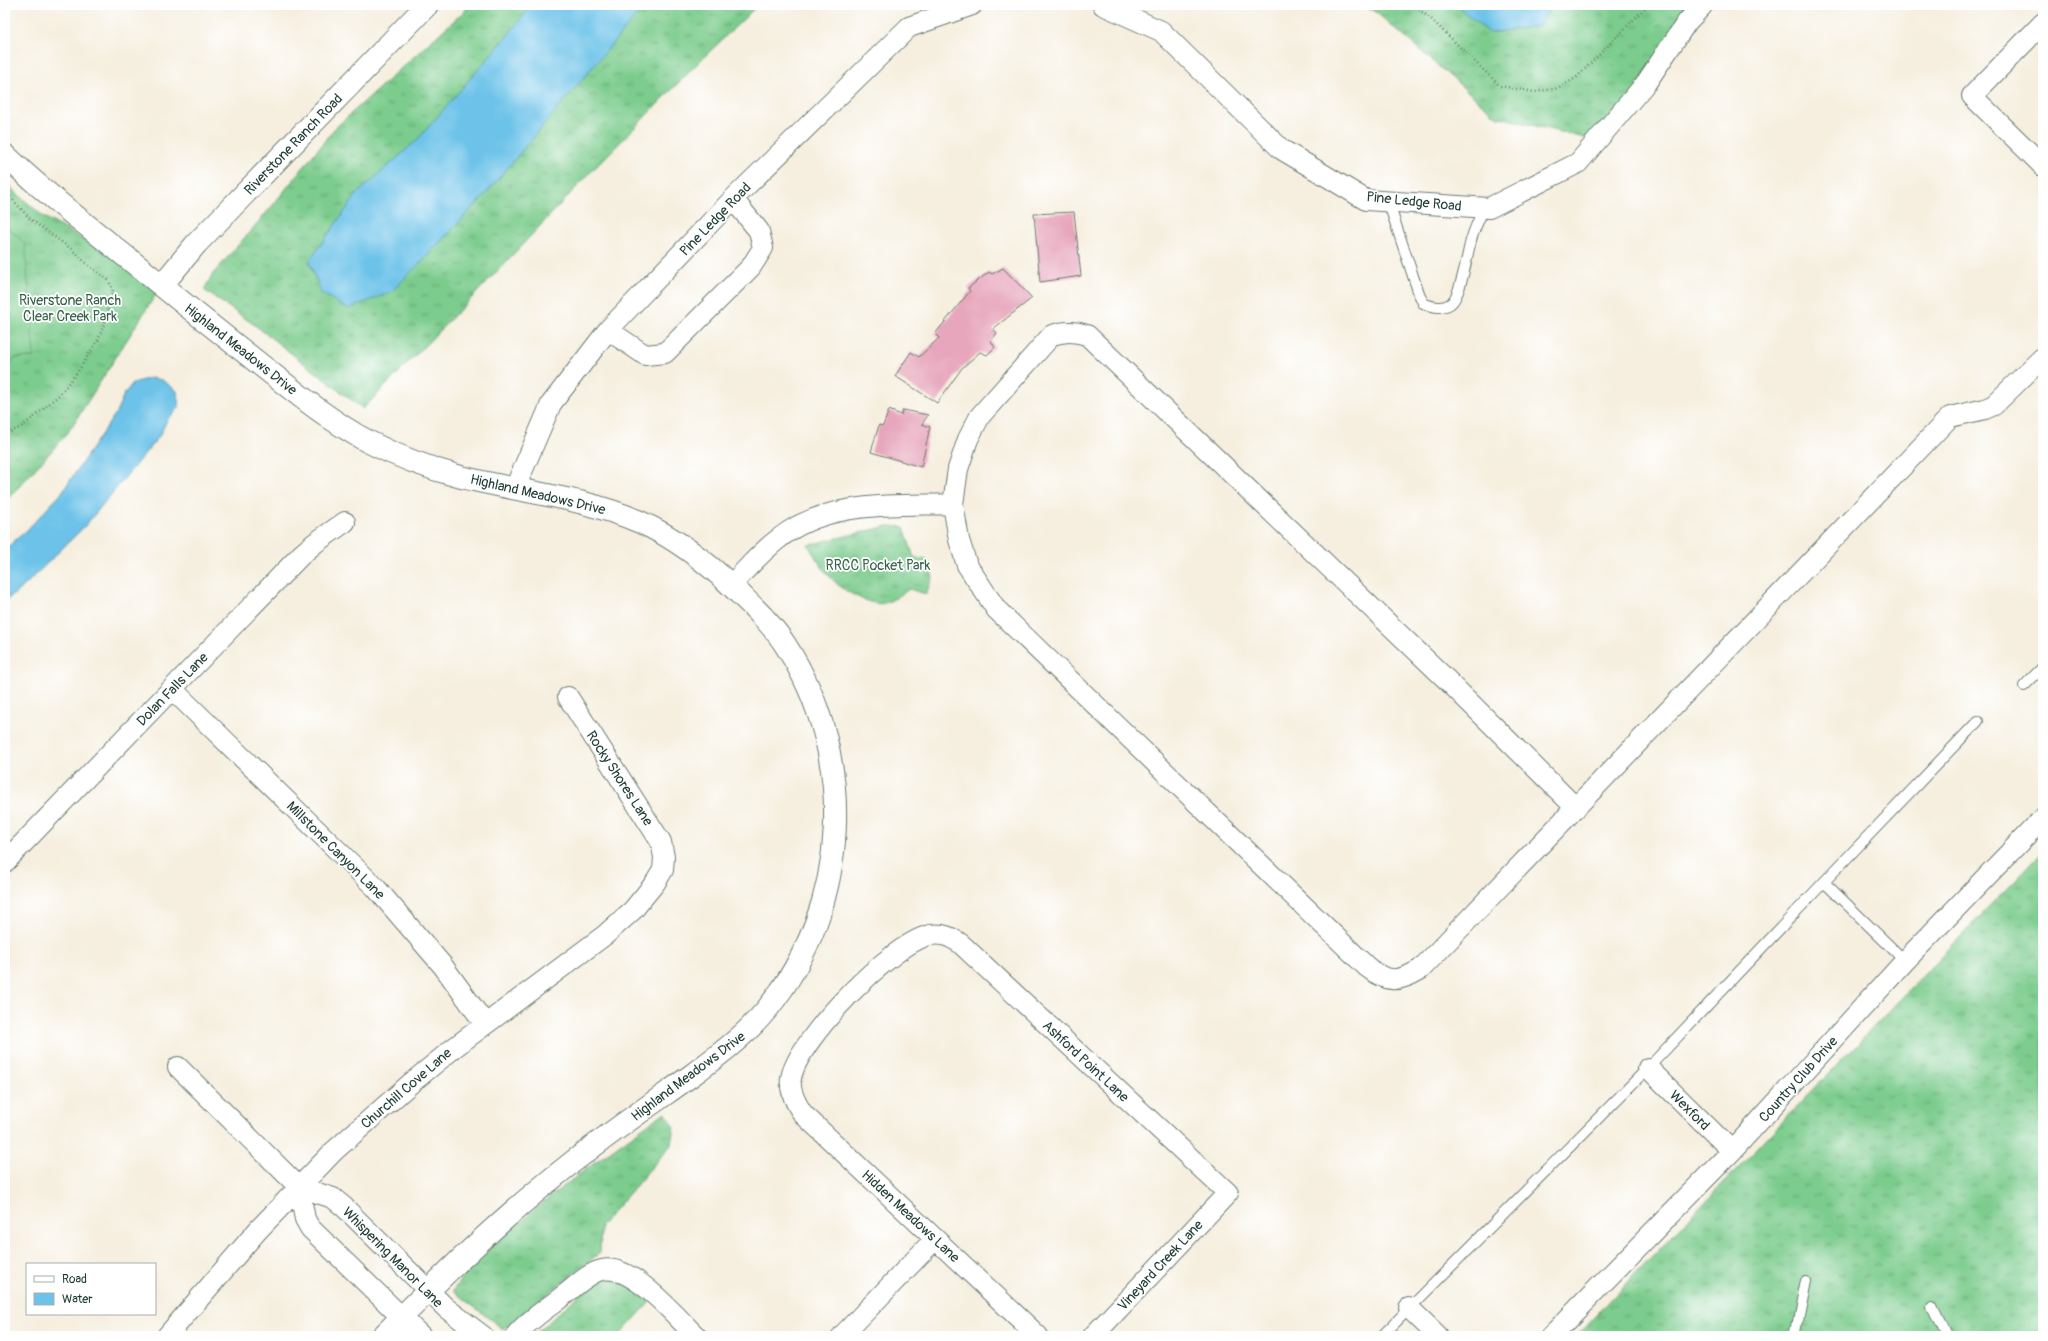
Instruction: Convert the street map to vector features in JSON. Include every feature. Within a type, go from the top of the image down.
[{"type":"street","name":"Riverstone Ranch Road","points":[[162,285],[207,233],[427,5]]},
{"type":"street","name":"Pine Ledge Road","points":[[515,488],[551,404],[608,330],[733,199],[909,27],[972,5]]},
{"type":"street","name":"Pine Ledge Road","points":[[1103,5],[1161,30],[1281,149],[1366,200],[1484,208],[1489,208],[1578,163],[1646,83],[1688,22],[1704,5]]},
{"type":"street","points":[[2043,23],[1972,96],[2043,166]]},
{"type":"street","name":"Highland Meadows Drive","points":[[5,155],[58,202],[339,425],[394,454],[425,466],[461,477],[602,507],[642,523],[677,542],[709,565],[731,585],[760,614],[784,643],[810,692],[829,746],[834,776],[835,803],[831,868],[824,901],[814,931],[799,962],[784,986],[766,1010],[744,1034],[713,1060],[560,1172],[480,1239],[383,1336]]},
{"type":"street","points":[[608,330],[645,355],[665,353],[752,267],[763,248],[759,231],[733,199]]},
{"type":"street","points":[[1576,808],[1446,679],[1087,335],[1064,331],[1052,335],[980,416],[968,439],[958,469],[953,504],[960,540],[967,565],[996,610],[1367,967],[1379,977],[1392,980],[1406,978],[1421,969],[1576,808],[1950,416],[1985,409],[1994,405],[2043,357]]},
{"type":"street","points":[[731,585],[777,540],[800,525],[828,513],[860,508],[953,504]]},
{"type":"street","name":"Dolan Falls Lane","points":[[5,862],[302,554],[315,542],[346,522]]},
{"type":"street","name":"Millstone Canyon Lane","points":[[172,689],[380,892],[443,966],[485,1024]]},
{"type":"street","name":"Rocky Shores Lane","points":[[568,697],[661,842],[664,863]]},
{"type":"street","name":"Country Club Drive","points":[[1555,1334],[1732,1151],[1906,961],[2043,818]]},
{"type":"street","name":"Churchill Cove Lane","points":[[167,1336],[230,1262],[334,1151],[410,1084],[485,1024],[619,924],[633,910],[655,883],[664,863]]},
{"type":"street","name":"Ashford Point Lane","points":[[792,1091],[793,1072],[800,1058],[815,1035],[847,998],[881,965],[903,947],[922,938],[940,934],[953,938],[964,947],[1228,1193]]},
{"type":"street","name":"Whispering Manor Lane","points":[[178,1067],[299,1187],[333,1198],[344,1207],[455,1317],[483,1336]]},
{"type":"street","name":"Wexford","points":[[1648,1068],[1732,1151]]},
{"type":"street","name":"Hidden Meadows Lane","points":[[792,1091],[803,1114],[1038,1336]]},
{"type":"street","points":[[299,1187],[305,1219],[310,1228],[421,1336]]},
{"type":"street","name":"Vineyard Creek Lane","points":[[1093,1336],[1228,1193]]},
{"type":"street","points":[[842,1336],[935,1239]]},
{"type":"street","points":[[515,1336],[541,1313],[590,1275],[610,1269],[624,1272],[637,1280],[696,1336]]},
{"type":"street","points":[[1409,1308],[1438,1336]]},
{"type":"lane","points":[[1388,202],[1419,294],[1424,303],[1432,307],[1443,307],[1451,303],[1457,293],[1472,237],[1484,208]]},
{"type":"lane","points":[[2024,686],[2043,667]]},
{"type":"lane","points":[[1382,1336],[1648,1068],[1978,721]]},
{"type":"lane","points":[[1824,882],[1906,961]]},
{"type":"lane","points":[[1795,1336],[1806,1281]]},
{"type":"lane","points":[[1932,1307],[1946,1336]]},
{"type":"path","points":[[1412,5],[1430,18],[1500,86],[1535,92],[1558,88],[1576,78],[1648,5]]},
{"type":"path","points":[[5,191],[30,219],[70,248],[108,280],[113,289],[104,324],[98,340],[79,370],[60,394],[39,413],[21,427],[5,435]]},
{"type":"path","points":[[5,440],[7,454],[5,464]]},
{"type":"green space","points":[[471,5],[758,5],[700,61],[590,173],[488,281],[363,409],[256,326],[204,290],[212,275],[273,205],[334,129]]},
{"type":"green space","points":[[1363,5],[1705,5],[1596,141],[1496,116],[1377,13]]},
{"type":"green space","name":"Riverstone Ranch Clear Creek Park","points":[[5,183],[44,217],[162,285],[67,434],[5,502]]},
{"type":"green space","points":[[5,225],[25,244],[34,357],[15,358],[5,369]]},
{"type":"green space","name":"RRCC Pocket Park","points":[[888,526],[904,527],[914,558],[927,559],[933,577],[926,594],[909,589],[895,599],[882,604],[864,600],[837,584],[819,563],[808,545]]},
{"type":"green space","points":[[2043,851],[2043,1336],[1576,1336]]},
{"type":"green space","points":[[665,1112],[674,1126],[671,1145],[601,1226],[600,1253],[503,1329],[453,1291],[472,1266],[536,1208]]},
{"type":"green space","points":[[619,1276],[650,1302],[619,1336],[533,1336],[597,1279]]},
{"type":"water","points":[[532,5],[645,5],[484,196],[391,292],[348,309],[321,293],[309,261],[357,194],[418,139],[503,41]]},
{"type":"water","points":[[1456,5],[1552,5],[1538,26],[1490,33]]},
{"type":"water","points":[[150,378],[162,380],[177,391],[179,408],[167,420],[160,435],[85,526],[20,590],[5,601],[5,549],[27,530],[60,495],[116,413],[124,394],[133,383]]},
{"type":"building","points":[[1074,212],[1081,276],[1040,282],[1034,214]]},
{"type":"building","points":[[1003,268],[1032,298],[993,329],[997,333],[991,341],[995,347],[987,355],[980,352],[962,368],[937,403],[895,376],[911,352],[919,357],[939,338],[935,334],[970,291],[968,288],[989,272],[992,274]]},
{"type":"building","points":[[889,410],[901,415],[903,410],[928,415],[922,424],[930,427],[921,467],[871,452],[879,425],[883,426]]}]
